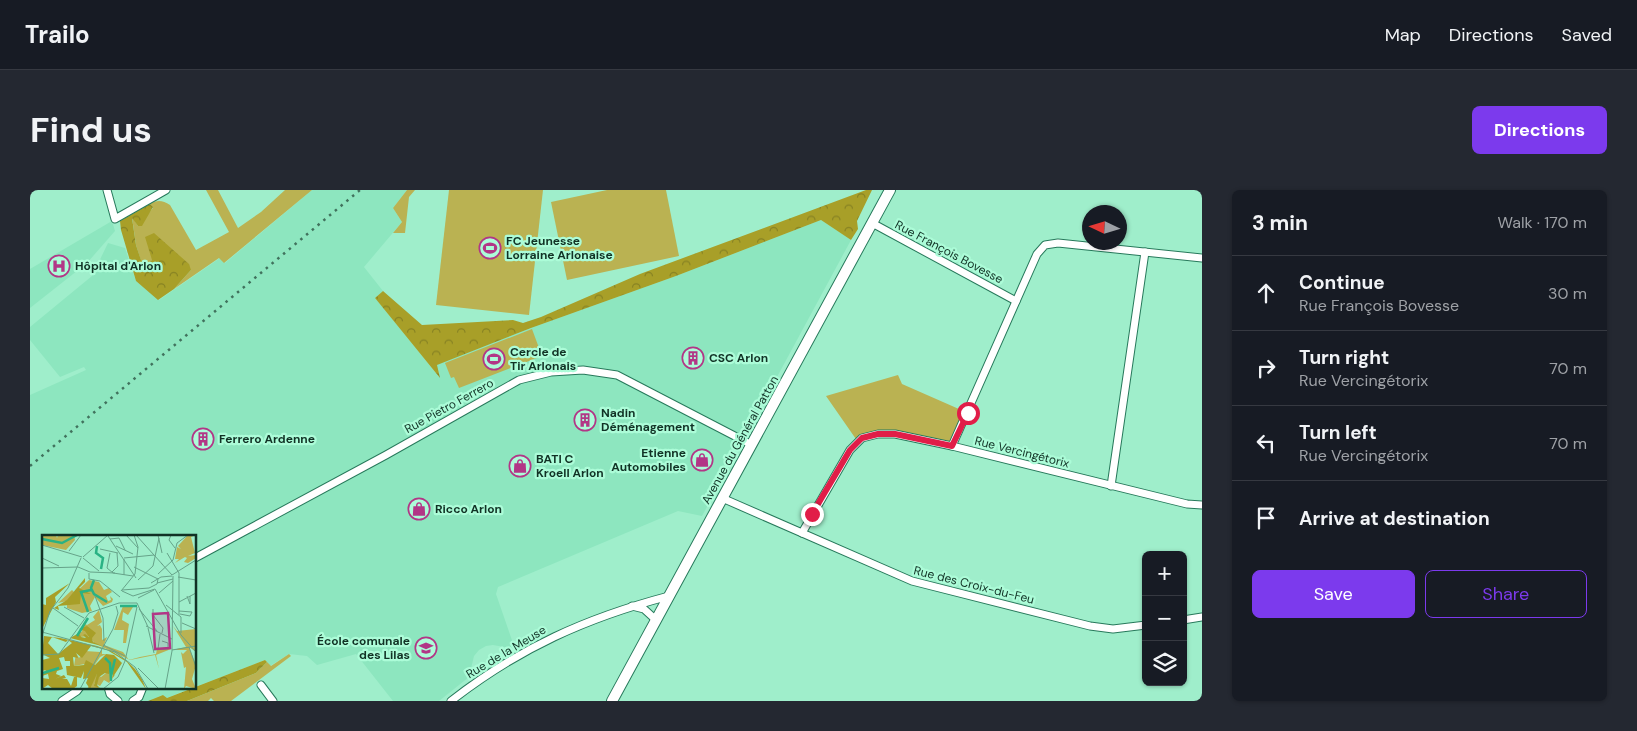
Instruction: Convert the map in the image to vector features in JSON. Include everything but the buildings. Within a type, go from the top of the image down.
[{"type":"main road","name":"Avenue du Général Patton","points":[[612,701],[890,190]]},
{"type":"street","points":[[107,190],[115,219],[166,190]]},
{"type":"street","name":"Rue François Bovesse","points":[[872,223],[1016,301]]},
{"type":"street","points":[[952,446],[1037,254],[1045,246],[1058,243],[1202,258]]},
{"type":"street","points":[[1111,486],[1145,252]]},
{"type":"street","name":"Rue Pietro Ferrero","points":[[196,557],[386,455],[519,380],[551,372],[583,370],[617,375],[752,445]]},
{"type":"street","name":"Rue Vercingétorix","points":[[802,533],[850,450],[862,438],[878,434],[895,434],[952,446],[1187,504],[1202,505]]},
{"type":"street","name":"Rue des Croix-du-Feu","points":[[722,498],[912,582],[1090,626],[1112,629],[1142,625]]},
{"type":"street","name":"Rue de la Meuse","points":[[451,701],[519,654],[550,638],[631,606],[669,596]]},
{"type":"street","points":[[631,606],[644,609],[656,620]]},
{"type":"street","points":[[1187,620],[1202,618]]},
{"type":"street","points":[[261,685],[273,701]]},
{"type":"street","points":[[62,701],[79,688]]},
{"type":"street","points":[[108,688],[110,694],[118,701]]},
{"type":"street","points":[[133,701],[139,697],[143,688]]},
{"type":"shaded area","points":[[206,190],[218,190],[238,228],[261,212],[285,190],[312,190],[224,263],[219,258],[174,289],[191,270],[152,260],[143,267],[136,245],[132,217],[138,226],[153,208],[150,204],[153,202],[158,201],[170,205],[196,250],[229,232]]},
{"type":"shaded area","points":[[312,190],[407,190],[393,208],[402,222],[364,267],[383,291],[375,298],[439,377],[436,365],[821,220],[851,240],[702,516],[678,511],[498,587],[496,594],[515,649],[493,645],[479,650],[474,656],[469,677],[439,701],[393,701],[356,654],[317,665],[307,656],[289,654],[270,666],[265,660],[196,687],[196,535],[42,535],[42,688],[192,688],[167,698],[163,695],[148,701],[30,701],[30,395],[86,370],[84,367],[60,377],[30,340],[30,327],[92,276],[108,243],[125,248],[136,281],[159,300],[220,258],[225,263]]},
{"type":"shaded area","points":[[407,190],[415,190],[409,197],[405,233],[393,233],[402,222],[393,208]]},
{"type":"shaded area","name":"FC Jeunesse Lorraine Arlonaise","points":[[449,190],[543,190],[529,315],[436,305]]},
{"type":"shaded area","name":"FC Jeunesse Lorraine Arlonaise","points":[[607,190],[666,190],[679,256],[567,280],[551,202]]},
{"type":"shaded area","name":"Hôpital d'Arlon","points":[[112,221],[115,231],[87,263],[30,308],[30,269]]},
{"type":"shaded area","name":"Cercle de Tir Arlonais","points":[[532,329],[542,356],[459,388],[454,377],[451,378],[445,363]]},
{"type":"shaded area","points":[[898,375],[902,384],[968,413],[952,446],[878,434],[858,442],[826,396]]},
{"type":"shaded area","points":[[289,654],[291,656],[231,701],[214,701],[211,698],[208,701],[187,701],[256,673],[267,662],[271,666]]},
{"type":"green space","points":[[866,190],[872,190],[857,221],[858,229],[851,240],[821,220],[437,365],[440,378],[375,298],[383,291],[422,325],[513,320],[523,323],[640,274]]},
{"type":"green space","points":[[150,204],[153,207],[142,226],[138,226],[132,218],[136,245],[143,266],[152,260],[145,237],[154,233],[189,264],[191,270],[174,289],[158,300],[136,281],[120,221]]},
{"type":"green space","points":[[265,660],[267,662],[256,673],[187,701],[148,701],[163,695],[167,698]]},
{"type":"railway","points":[[30,466],[360,190]]},
{"type":"place","name":"FC Jeunesse Lorraine Arlonaise","points":[[490,248]]},
{"type":"place","name":"Hôpital d'Arlon","points":[[59,266]]},
{"type":"place","name":"CSC Arlon","points":[[693,358]]},
{"type":"place","name":"Cercle de Tir Arlonais","points":[[494,359]]},
{"type":"place","name":"Nadin Déménagement","points":[[585,420]]},
{"type":"place","name":"Ferrero Ardenne","points":[[203,439]]},
{"type":"place","name":"Etienne Automobiles","points":[[702,460]]},
{"type":"place","name":"BATI C Kroell Arlon","points":[[520,466]]},
{"type":"place","name":"Ricco Arlon","points":[[419,509]]},
{"type":"place","name":"École comunale des Lilas","points":[[426,648]]},
{"type":"route","points":[[812,514],[850,450],[862,438],[878,434],[895,434],[952,446],[968,413]]}]
